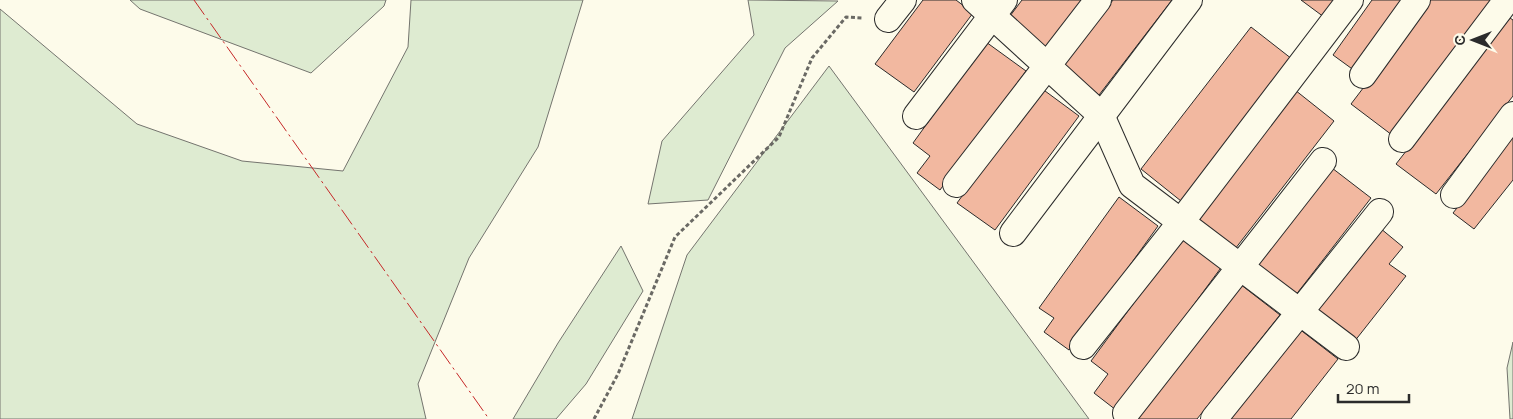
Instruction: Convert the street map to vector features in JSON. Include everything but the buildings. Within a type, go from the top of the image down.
[{"type":"lane","points":[[956,184],[1098,0]]},
{"type":"lane","points":[[1014,233],[1189,0]]},
{"type":"lane","points":[[1083,346],[1181,222],[1350,0]]},
{"type":"lane","points":[[1363,75],[1417,0]]},
{"type":"lane","points":[[1402,139],[1507,0]]},
{"type":"lane","points":[[916,116],[990,5],[1046,65],[1101,115],[1132,185],[1346,347]]},
{"type":"lane","points":[[1454,194],[1513,115]]},
{"type":"lane","points":[[1126,413],[1323,161]]},
{"type":"lane","points":[[1214,419],[1380,212]]},
{"type":"path","points":[[594,419],[618,374],[675,237],[780,137],[812,58],[846,17],[895,9]]},
{"type":"green space","points":[[130,0],[386,0],[384,6],[311,73],[140,9]]},
{"type":"green space","points":[[411,0],[583,0],[538,147],[469,258],[418,384],[426,419],[0,419],[0,9],[137,124],[242,161],[343,171],[408,47]]},
{"type":"green space","points":[[748,0],[838,1],[785,48],[708,200],[648,204],[662,141],[754,35]]},
{"type":"green space","points":[[829,66],[1089,419],[632,419],[687,255]]},
{"type":"green space","points":[[621,246],[643,291],[586,384],[556,419],[513,419],[558,343]]},
{"type":"green space","points":[[1513,342],[1513,419],[1510,419],[1507,368]]},
{"type":"power","points":[[194,0],[489,419]]}]
